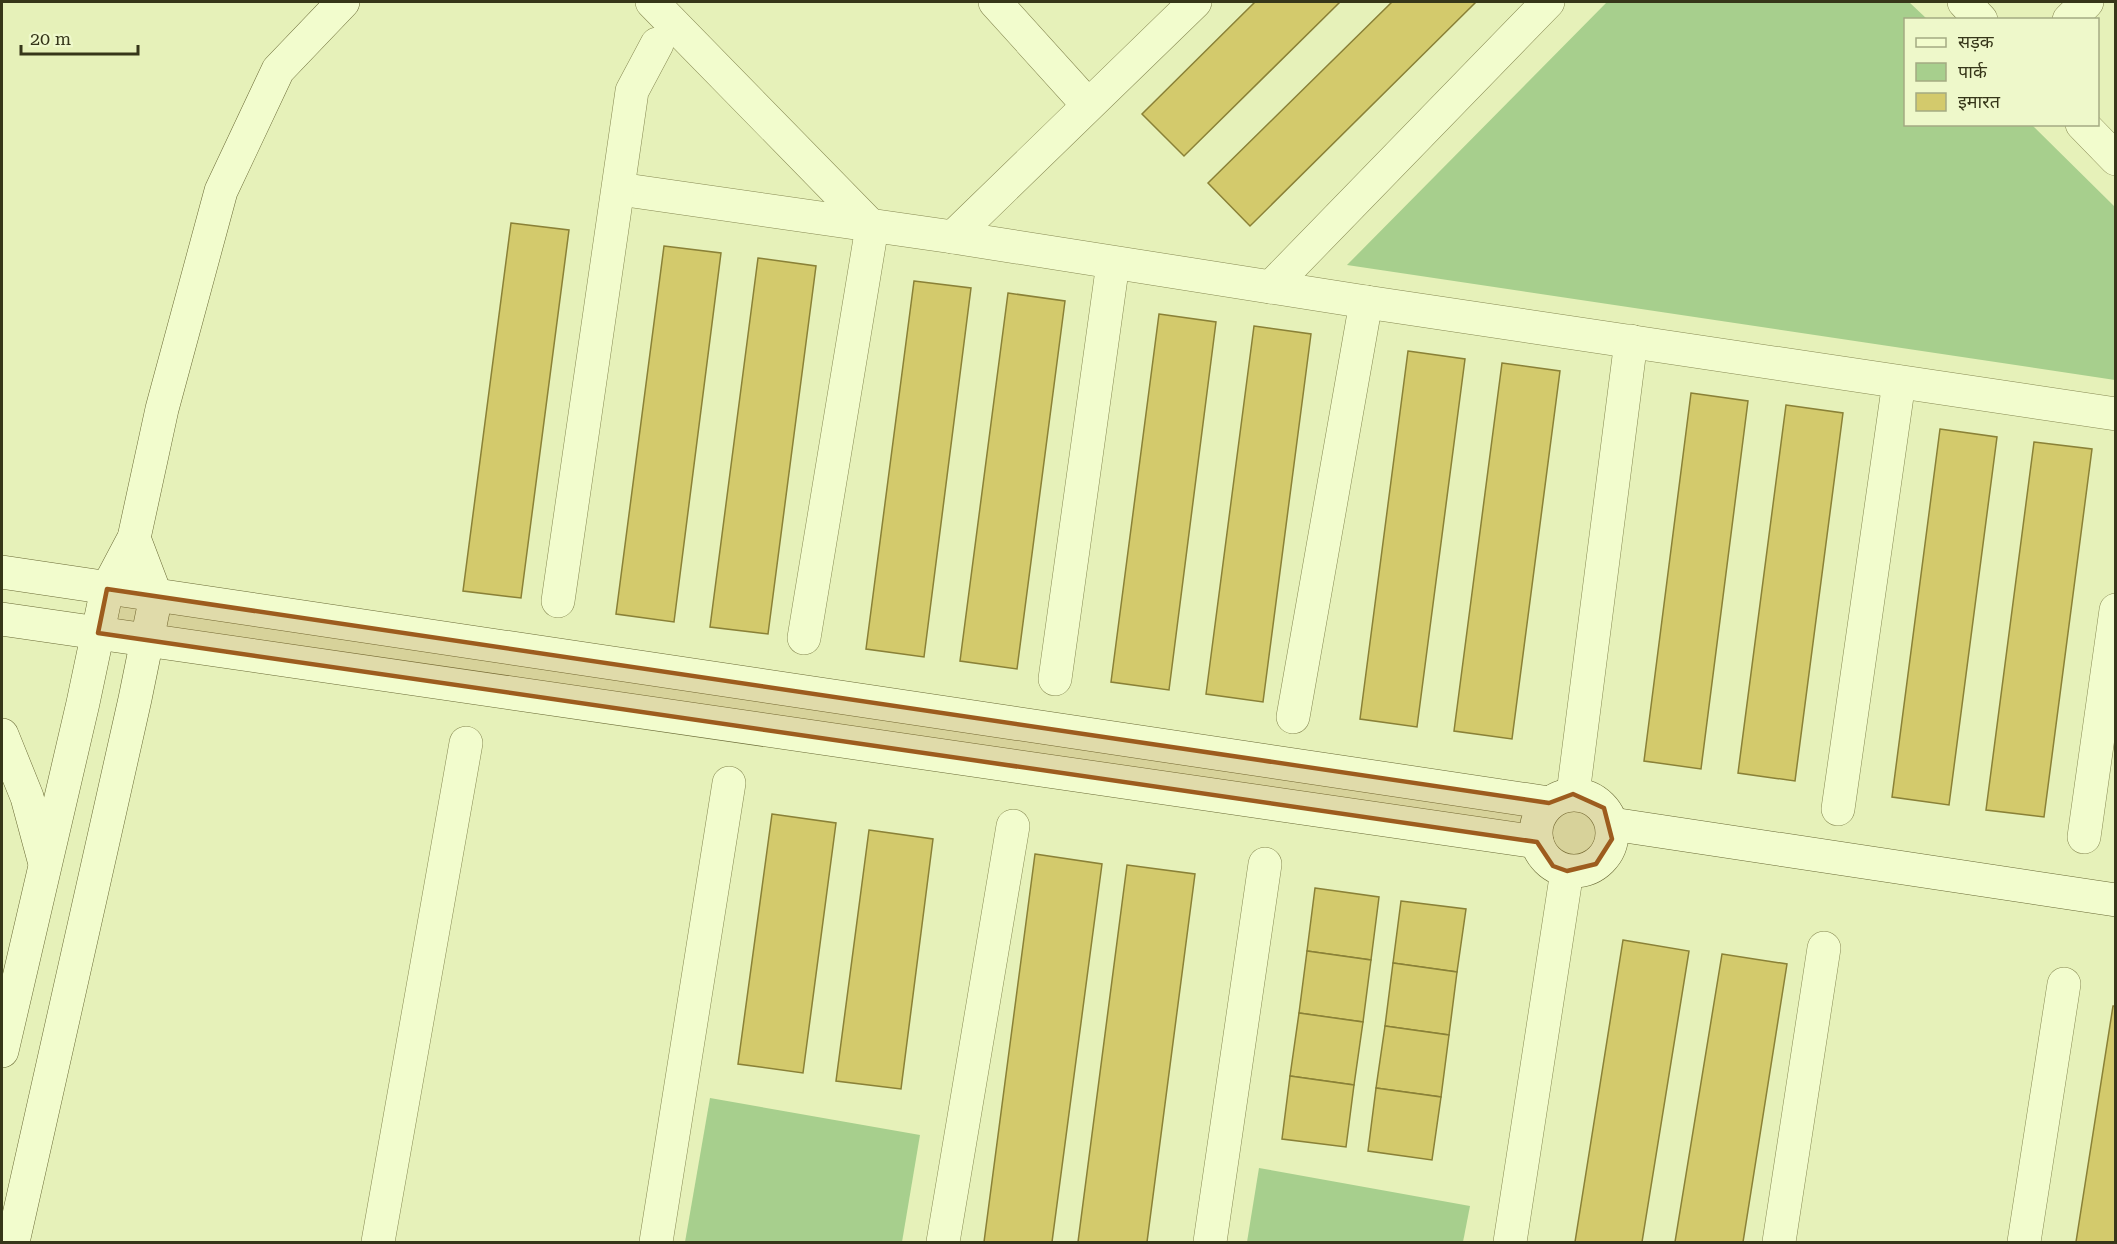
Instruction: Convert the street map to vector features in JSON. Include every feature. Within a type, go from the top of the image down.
[{"type":"street","points":[[2,1051],[98,633],[106,589],[134,538],[162,409],[221,191],[278,70],[343,2]]},
{"type":"street","points":[[652,2],[872,227]]},
{"type":"street","points":[[995,2],[1088,105]]},
{"type":"street","points":[[953,237],[1195,2]]},
{"type":"street","points":[[1271,286],[1548,2]]},
{"type":"street","points":[[1964,2],[1979,18]]},
{"type":"street","points":[[2071,18],[2087,2]]},
{"type":"street","points":[[558,601],[632,91],[657,44]]},
{"type":"street","points":[[2084,126],[2115,159]]},
{"type":"street","points":[[619,189],[953,237],[1366,302],[2115,414]]},
{"type":"street","points":[[804,638],[872,227]]},
{"type":"street","points":[[1055,679],[1113,263]]},
{"type":"street","points":[[1293,717],[1366,302]]},
{"type":"street","points":[[2,572],[106,589],[1561,799],[1590,798],[1604,808],[1612,824],[1612,839],[1601,859],[1596,864],[1582,870],[1567,871],[1553,866],[1543,855],[1537,842],[1536,828],[1540,814],[1561,799],[1631,341]]},
{"type":"street","points":[[1838,809],[1899,381]]},
{"type":"street","points":[[13,1242],[133,711],[156,596],[134,538]]},
{"type":"street","points":[[2084,837],[2115,610]]},
{"type":"street","points":[[2,619],[1537,842]]},
{"type":"street","points":[[2,735],[27,797],[46,864]]},
{"type":"street","points":[[378,1242],[466,743]]},
{"type":"street","points":[[656,1242],[729,783]]},
{"type":"street","points":[[1612,824],[2115,900]]},
{"type":"street","points":[[943,1242],[1013,826]]},
{"type":"street","points":[[1210,1242],[1265,864]]},
{"type":"street","points":[[1510,1242],[1567,871]]},
{"type":"street","points":[[1779,1242],[1824,948]]},
{"type":"street","points":[[2024,1242],[2064,984]]},
{"type":"highlighted area","points":[[107,589],[1549,803],[1573,794],[1604,808],[1612,839],[1596,864],[1567,871],[1553,866],[1537,842],[98,633]]},
{"type":"green space","points":[[1607,2],[1909,2],[1926,18],[1904,18],[1904,126],[2033,126],[2115,207],[2115,380],[1347,265]]},
{"type":"green space","points":[[710,1098],[920,1135],[902,1242],[685,1242]]},
{"type":"green space","points":[[1259,1168],[1470,1206],[1463,1242],[1247,1242]]},
{"type":"building","points":[[1255,2],[1340,2],[1184,156],[1142,114]]},
{"type":"building","points":[[1392,2],[1476,2],[1250,226],[1208,183]]},
{"type":"building","points":[[511,223],[569,230],[521,598],[463,591]]},
{"type":"building","points":[[664,246],[721,253],[674,622],[616,614]]},
{"type":"building","points":[[758,258],[816,266],[768,634],[710,627]]},
{"type":"building","points":[[914,281],[971,288],[924,657],[866,649]]},
{"type":"building","points":[[1008,293],[1065,301],[1017,669],[960,661]]},
{"type":"building","points":[[1159,314],[1216,322],[1169,690],[1111,682]]},
{"type":"building","points":[[1254,326],[1311,334],[1263,702],[1206,694]]},
{"type":"building","points":[[1408,351],[1465,359],[1417,727],[1360,719]]},
{"type":"building","points":[[1502,363],[1560,371],[1512,739],[1454,731]]},
{"type":"building","points":[[1691,393],[1748,401],[1701,769],[1644,761]]},
{"type":"building","points":[[1786,405],[1843,413],[1795,781],[1738,773]]},
{"type":"building","points":[[1940,429],[1997,437],[1949,805],[1892,797]]},
{"type":"building","points":[[2034,442],[2092,449],[2044,817],[1986,810]]},
{"type":"building","points":[[772,814],[836,823],[803,1073],[738,1064]]},
{"type":"building","points":[[869,830],[933,839],[901,1089],[836,1081]]},
{"type":"building","points":[[1035,854],[1102,864],[1052,1242],[984,1242]]},
{"type":"building","points":[[1127,865],[1195,874],[1147,1242],[1078,1242]]},
{"type":"building","points":[[1315,888],[1379,897],[1371,960],[1307,951]]},
{"type":"building","points":[[1401,901],[1466,909],[1457,972],[1393,963]]},
{"type":"building","points":[[1623,940],[1689,951],[1642,1242],[1575,1242]]},
{"type":"building","points":[[1307,951],[1371,960],[1363,1022],[1299,1013]]},
{"type":"building","points":[[1722,954],[1787,964],[1743,1242],[1675,1242]]},
{"type":"building","points":[[1393,963],[1457,972],[1449,1035],[1385,1026]]},
{"type":"building","points":[[2113,1006],[2116,1006],[2116,1242],[2076,1242]]},
{"type":"building","points":[[1299,1013],[1363,1022],[1354,1085],[1290,1076]]},
{"type":"building","points":[[1385,1026],[1449,1035],[1441,1097],[1376,1088]]},
{"type":"building","points":[[1290,1076],[1354,1085],[1346,1147],[1282,1139]]},
{"type":"building","points":[[1376,1088],[1441,1097],[1432,1160],[1368,1151]]}]
